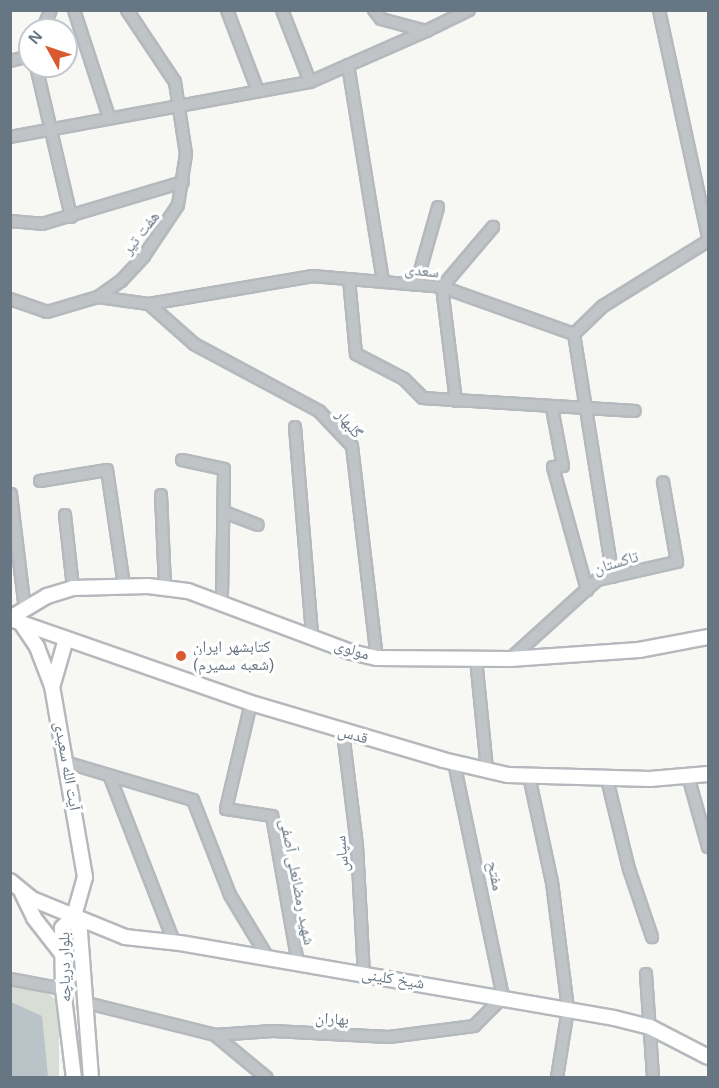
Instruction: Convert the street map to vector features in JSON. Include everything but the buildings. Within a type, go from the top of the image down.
[{"type":"street","points":[[74,10],[109,117]]},
{"type":"street","name":"هفت تیر","points":[[10,299],[47,312],[98,297],[121,281],[171,221],[183,182],[186,154],[174,82],[127,10]]},
{"type":"street","points":[[227,10],[258,91]]},
{"type":"street","points":[[282,10],[310,82]]},
{"type":"street","points":[[374,10],[381,19],[426,31]]},
{"type":"street","points":[[10,137],[178,104],[310,82],[469,10]]},
{"type":"street","points":[[613,577],[574,334],[603,306],[708,239],[659,10]]},
{"type":"street","points":[[348,65],[383,282]]},
{"type":"street","points":[[39,78],[53,128],[71,217]]},
{"type":"street","points":[[10,220],[42,224],[183,182]]},
{"type":"street","points":[[416,285],[438,207]]},
{"type":"street","points":[[456,401],[442,287],[493,227]]},
{"type":"street","name":"سعدی","points":[[98,297],[149,304],[312,276],[442,287],[574,334]]},
{"type":"street","points":[[348,279],[356,354],[404,379],[423,398],[588,411],[635,411]]},
{"type":"street","name":"گلبهار","points":[[149,304],[194,344],[319,411],[352,446],[376,658]]},
{"type":"street","points":[[552,408],[563,466],[553,467],[587,590]]},
{"type":"street","points":[[295,427],[312,636]]},
{"type":"street","points":[[182,459],[224,469],[222,603]]},
{"type":"street","points":[[40,481],[107,470],[124,585]]},
{"type":"street","name":"تاکستان","points":[[510,659],[597,580],[677,562],[663,482]]},
{"type":"street","points":[[11,494],[17,618]]},
{"type":"street","points":[[161,495],[165,588]]},
{"type":"street","points":[[224,512],[258,525]]},
{"type":"street","points":[[65,515],[73,588]]},
{"type":"street","name":"مولوی","points":[[17,618],[47,596],[73,588],[124,585],[165,588],[222,603],[376,658],[510,659],[639,650],[708,637]]},
{"type":"street","name":"قدس","points":[[17,618],[66,639],[251,703],[454,763],[529,776],[607,779],[708,774]]},
{"type":"street","name":"آیت الله سعیدی","points":[[17,618],[37,647],[52,686],[68,763],[85,877],[74,916]]},
{"type":"street","points":[[52,686],[66,639]]},
{"type":"street","points":[[476,659],[487,770]]},
{"type":"street","name":"شهید رمضانعلی آصفی","points":[[251,703],[226,809],[272,816],[298,963]]},
{"type":"street","name":"سپاس","points":[[343,732],[357,846],[364,974]]},
{"type":"street","points":[[68,763],[193,800],[230,895],[268,958]]},
{"type":"street","name":"مفتح","points":[[454,763],[502,997]]},
{"type":"street","points":[[529,776],[552,882],[568,1009],[557,1077]]},
{"type":"street","points":[[688,776],[708,847]]},
{"type":"street","points":[[110,777],[174,942]]},
{"type":"street","points":[[607,779],[629,869],[652,937]]},
{"type":"street","points":[[15,885],[34,918],[63,954]]},
{"type":"street","name":"شیخ کلینی","points":[[15,885],[32,899],[125,937],[174,942],[568,1009],[650,1027],[708,1057]]},
{"type":"street","name":"بلوار دریاچه","points":[[74,1077],[63,989],[62,928],[74,916],[80,932],[83,1002],[91,1077]]},
{"type":"street","points":[[646,974],[653,1077]]},
{"type":"street","points":[[10,979],[63,989]]},
{"type":"street","name":"بهاران","points":[[215,1035],[273,1031],[388,1037],[474,1026],[502,997]]},
{"type":"street","points":[[83,1002],[215,1035],[267,1077]]},
{"type":"shaded area","points":[[10,985],[40,987],[59,1002],[59,1077],[11,1077]]},
{"type":"shaded area","points":[[11,1002],[42,1016],[48,1077],[11,1077]]},
{"type":"place","name":"کتابشهر ایران (شعبه سمیرم)","points":[[181,656]]}]
